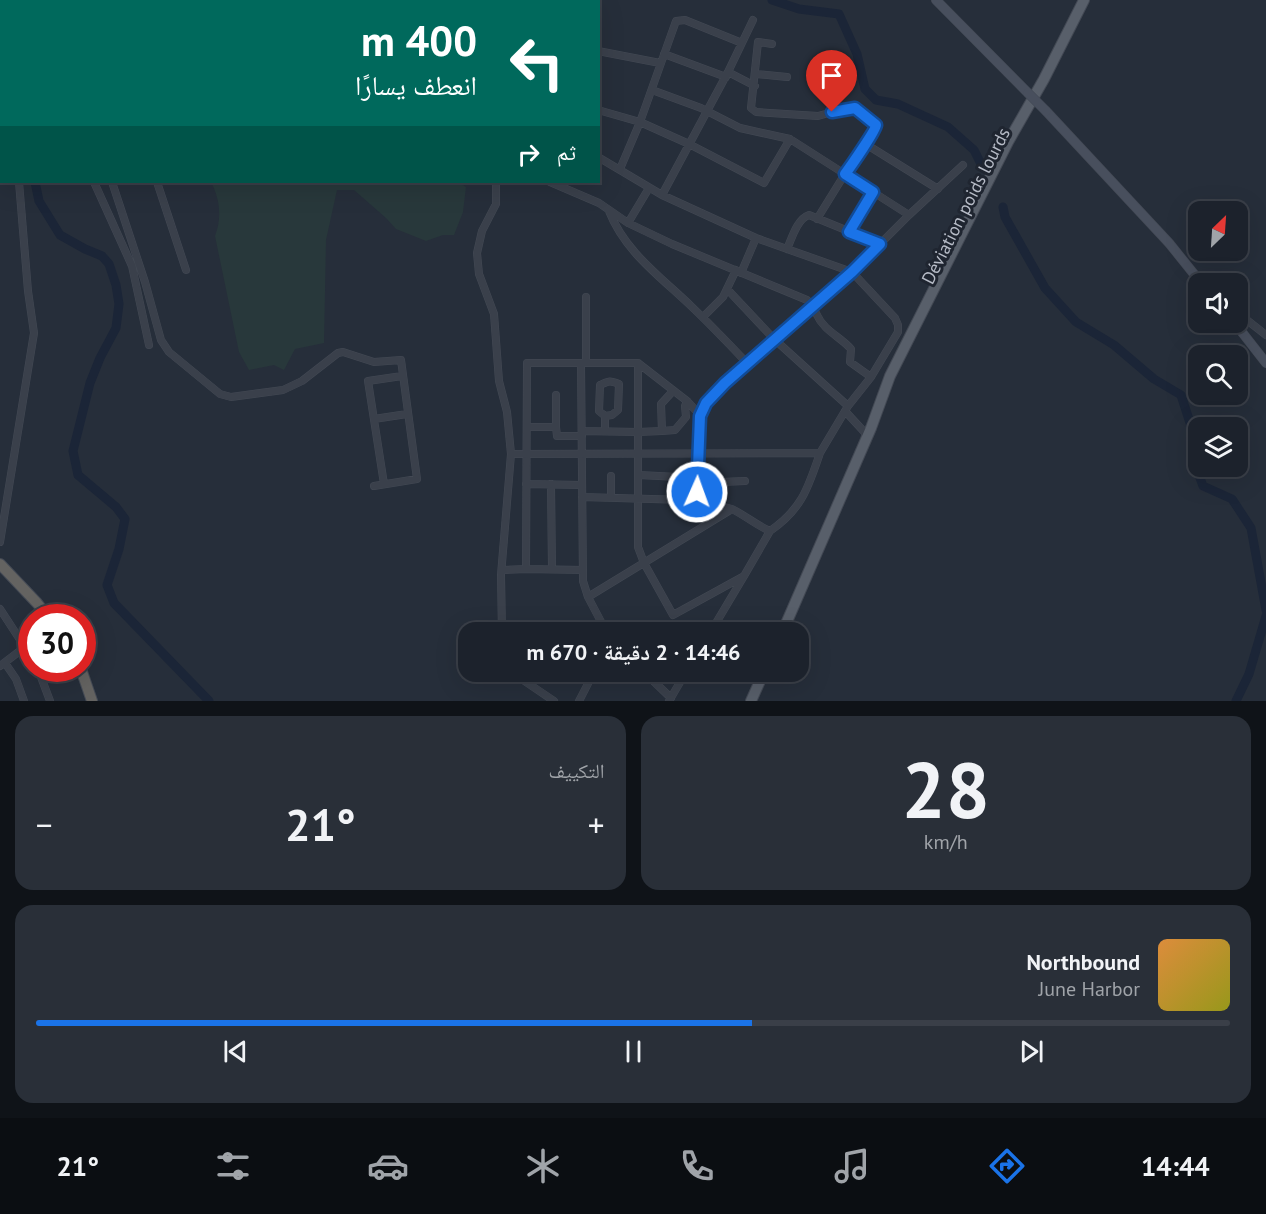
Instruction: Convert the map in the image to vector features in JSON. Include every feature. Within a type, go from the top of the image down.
[{"type":"highway","points":[[2,571],[39,604]]},
{"type":"highway","points":[[85,682],[92,701]]},
{"type":"main road","points":[[936,0],[1046,111],[1169,243],[1193,273]]},
{"type":"main road","name":"Déviation poids lourds","points":[[787,622],[869,432],[890,376],[1008,142],[1044,79],[1084,0]]},
{"type":"main road","name":"Déviation poids lourds","points":[[869,432],[1091,0]]},
{"type":"main road","points":[[1243,333],[1266,363]]},
{"type":"main road","points":[[751,701],[760,682]]},
{"type":"street","points":[[620,169],[640,122],[676,21],[680,20],[742,43]]},
{"type":"street","points":[[662,195],[727,75],[753,20]]},
{"type":"street","points":[[772,44],[758,42],[751,108],[756,112],[818,116],[855,108],[876,125],[876,129],[864,143],[817,219]]},
{"type":"street","points":[[600,51],[660,63]]},
{"type":"street","points":[[664,54],[754,86]]},
{"type":"street","points":[[756,74],[787,77]]},
{"type":"street","points":[[652,90],[707,111],[740,128],[790,139],[909,215]]},
{"type":"street","points":[[600,111],[640,122],[689,144],[764,183],[790,139]]},
{"type":"street","points":[[864,143],[938,189]]},
{"type":"street","points":[[600,158],[662,195],[756,238],[852,272],[895,318],[898,326],[898,332],[871,377],[846,408],[820,453],[806,493],[799,505],[783,523],[770,531],[717,622]]},
{"type":"street","points":[[701,500],[697,492],[700,416],[706,403],[747,363],[852,272],[963,165]]},
{"type":"street","points":[[0,542],[34,333],[28,291],[19,183]]},
{"type":"street","points":[[94,183],[132,266],[150,345]]},
{"type":"street","points":[[112,183],[145,282],[161,340],[169,352],[220,394],[231,397],[283,390],[302,381],[338,353],[343,352],[374,362],[401,360],[417,479],[374,486]]},
{"type":"street","points":[[157,183],[186,270]]},
{"type":"street","points":[[496,183],[496,204],[478,242],[477,264],[494,314],[499,381],[507,412],[511,454],[502,570],[502,622]]},
{"type":"street","points":[[552,183],[599,203],[628,223],[672,244],[813,304],[817,316],[827,329],[845,342],[851,350],[850,362],[871,377]]},
{"type":"street","points":[[628,223],[649,188]]},
{"type":"street","points":[[849,232],[873,192]]},
{"type":"street","points":[[609,211],[622,239],[747,363]]},
{"type":"street","points":[[787,249],[800,221],[804,216],[809,215],[880,244]]},
{"type":"street","points":[[703,317],[723,297],[756,238]]},
{"type":"street","points":[[728,289],[774,339],[869,432]]},
{"type":"street","points":[[586,297],[582,433],[582,570],[588,597],[601,622]]},
{"type":"street","points":[[1248,322],[1266,335]]},
{"type":"street","points":[[526,569],[527,363],[638,363],[687,402],[700,416]]},
{"type":"street","points":[[638,363],[640,500],[637,537],[644,563],[673,615],[744,576]]},
{"type":"street","points":[[384,484],[368,381],[402,376]]},
{"type":"street","points":[[604,416],[612,415],[618,410],[619,384],[613,380],[605,381],[600,385],[599,411],[604,416],[605,430]]},
{"type":"street","points":[[662,431],[661,404],[673,391]]},
{"type":"street","points":[[556,395],[556,436],[605,430],[638,432],[675,430],[686,417],[684,406],[687,402]]},
{"type":"street","points":[[374,419],[407,414]]},
{"type":"street","points":[[527,427],[556,427]]},
{"type":"street","points":[[511,454],[820,453]]},
{"type":"street","points":[[639,475],[698,480],[745,480]]},
{"type":"street","points":[[611,476],[611,498]]},
{"type":"street","points":[[526,484],[582,485]]},
{"type":"street","points":[[551,484],[552,569]]},
{"type":"street","points":[[686,501],[697,492]]},
{"type":"street","points":[[582,497],[701,500],[732,509],[770,531]]},
{"type":"street","points":[[588,597],[732,509]]},
{"type":"street","points":[[502,570],[582,570]]},
{"type":"street","points":[[0,609],[18,638]]},
{"type":"street","points":[[0,630],[10,627]]},
{"type":"street","points":[[18,652],[2,664],[16,679],[24,701]]},
{"type":"street","points":[[43,682],[50,701]]},
{"type":"street","points":[[526,682],[554,701]]},
{"type":"street","points":[[579,701],[589,682]]},
{"type":"street","points":[[654,682],[670,699],[680,682]]},
{"type":"shaded area","points":[[211,183],[424,183],[424,185],[460,183],[466,187],[463,212],[454,235],[443,235],[426,241],[396,229],[354,190],[337,190],[326,240],[324,343],[295,349],[284,370],[274,365],[249,370],[239,352],[215,236],[219,222],[216,195]]},
{"type":"waterway","points":[[772,0],[799,9],[839,14],[857,54],[865,89],[876,100],[898,104],[948,127],[974,150],[981,164]]},
{"type":"waterway","points":[[35,183],[39,201],[60,235],[102,256],[109,264],[116,285],[119,304],[116,328],[90,383],[73,451],[78,475],[116,507],[125,519],[119,549],[107,585],[114,603],[209,701]]},
{"type":"waterway","points":[[1003,207],[1005,217],[1045,288],[1076,322],[1114,345],[1154,379],[1181,395],[1192,429],[1196,467],[1203,486],[1232,499],[1251,528],[1266,610]]},
{"type":"waterway","points":[[1236,701],[1249,674],[1266,616]]},
{"type":"route","points":[[697,492],[700,416],[706,403],[725,383],[852,272],[880,244],[849,232],[873,192],[845,174],[864,143],[876,129],[876,125],[855,108],[832,112]]}]
